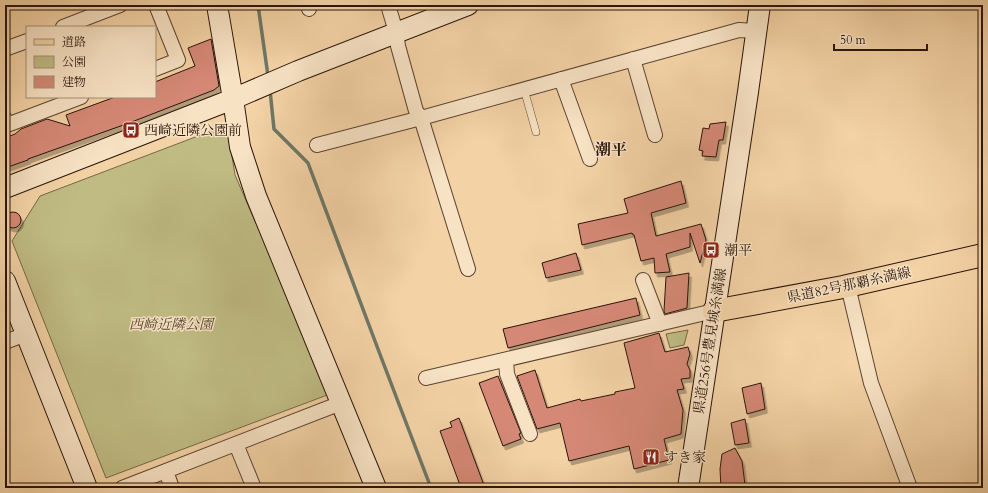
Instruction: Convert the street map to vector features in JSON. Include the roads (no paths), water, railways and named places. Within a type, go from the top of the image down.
[{"type":"main road","name":"県道82号那覇糸満線","points":[[714,311],[848,286],[983,255]]},
{"type":"street","points":[[66,26],[120,5]]},
{"type":"street","points":[[156,5],[178,60],[156,69]]},
{"type":"street","points":[[217,5],[240,147],[256,196],[376,488]]},
{"type":"street","points":[[388,5],[416,111],[421,118],[468,269]]},
{"type":"street","points":[[5,188],[233,99],[396,32],[468,5]]},
{"type":"street","name":"県道256号豊見城糸満線","points":[[688,488],[760,5]]},
{"type":"street","points":[[317,145],[421,118],[739,30],[756,31]]},
{"type":"street","points":[[5,49],[26,41]]},
{"type":"street","points":[[633,59],[655,135]]},
{"type":"street","points":[[562,79],[590,159]]},
{"type":"street","points":[[5,119],[7,125],[78,98]]},
{"type":"street","points":[[643,280],[660,324]]},
{"type":"street","points":[[5,282],[87,488]]},
{"type":"street","points":[[848,286],[871,383],[910,488]]},
{"type":"street","points":[[426,378],[714,311]]},
{"type":"street","points":[[5,342],[26,334]]},
{"type":"street","points":[[506,360],[507,374],[530,434]]},
{"type":"street","points":[[122,488],[341,403]]},
{"type":"street","points":[[236,444],[254,488]]},
{"type":"street","points":[[166,470],[172,488]]},
{"type":"lane","points":[[524,89],[536,132]]},
{"type":"waterway","points":[[258,5],[268,76]]},
{"type":"waterway","points":[[270,90],[274,129],[308,163],[431,488]]},
{"type":"place","name":"西崎近隣公園前","points":[[131,130]]},
{"type":"place","name":"潮平","points":[[711,250]]},
{"type":"place","name":"すき家","points":[[651,457]]},
{"type":"district","name":"潮平","points":[[611,150]]},
{"type":"park label","name":"西崎近隣公園","points":[[171,324]]}]
